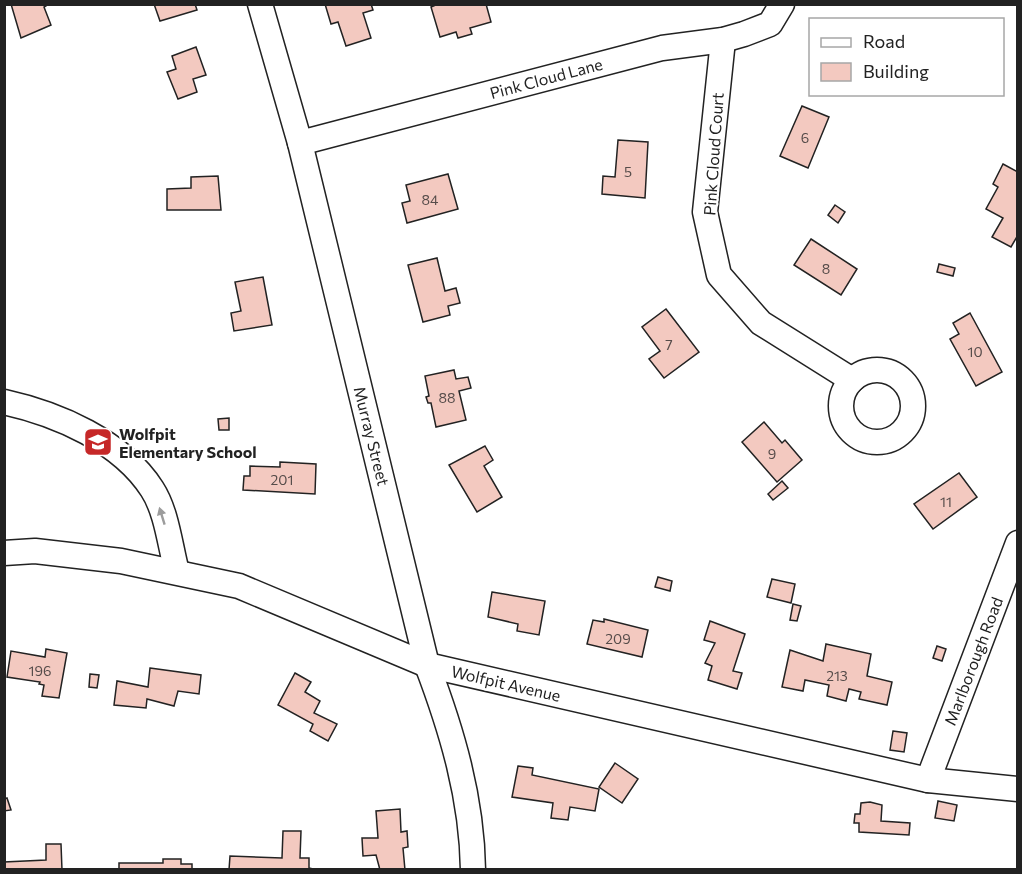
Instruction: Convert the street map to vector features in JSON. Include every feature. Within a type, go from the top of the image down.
[{"type":"street","name":"Murray Street","points":[[260,4],[300,143],[427,665],[446,716],[459,765],[470,824],[473,870]]},
{"type":"street","name":"Pink Cloud Lane","points":[[300,143],[662,48],[723,40],[770,24],[782,4]]},
{"type":"street","name":"Pink Cloud Court","points":[[723,40],[705,212],[719,275],[761,323],[852,380]]},
{"type":"street","points":[[4,402],[79,428],[103,441],[134,466],[153,490],[162,512],[177,572]]},
{"type":"street","name":"Marlborough Road","points":[[928,780],[1017,543]]},
{"type":"street","name":"Wolfpit Avenue","points":[[4,553],[35,551],[121,561],[239,585],[427,665],[928,780],[1017,789]]},
{"type":"building","points":[[11,4],[49,4],[44,7],[51,25],[21,38]]},
{"type":"building","points":[[154,4],[195,4],[197,10],[160,21]]},
{"type":"building","points":[[325,4],[371,4],[373,10],[363,13],[371,38],[346,46],[338,22],[331,24]]},
{"type":"building","points":[[438,4],[486,4],[491,22],[470,28],[472,34],[458,38],[456,32],[440,37],[431,7]]},
{"type":"building","points":[[196,47],[206,75],[193,79],[197,92],[178,99],[167,72],[176,69],[172,56]]},
{"type":"building","points":[[802,106],[829,117],[808,168],[780,156]]},
{"type":"building","points":[[618,140],[648,142],[645,198],[602,194],[603,176],[615,177]]},
{"type":"building","points":[[1003,164],[1018,172],[1018,235],[1011,247],[992,237],[1003,218],[986,209],[998,187],[993,184]]},
{"type":"building","points":[[448,174],[458,209],[407,223],[402,203],[410,201],[406,185]]},
{"type":"building","points":[[218,176],[221,210],[167,210],[167,189],[191,188],[191,177]]},
{"type":"building","points":[[835,205],[845,212],[838,223],[828,215]]},
{"type":"building","points":[[811,239],[857,269],[841,295],[794,265]]},
{"type":"building","points":[[437,258],[445,291],[456,288],[460,303],[448,306],[450,315],[423,322],[408,265]]},
{"type":"building","points":[[939,264],[955,268],[953,276],[937,272]]},
{"type":"building","points":[[263,277],[272,325],[234,331],[231,313],[241,311],[235,282]]},
{"type":"building","points":[[666,309],[699,352],[664,378],[649,359],[660,351],[642,327]]},
{"type":"building","points":[[970,313],[1002,372],[976,386],[950,339],[959,334],[953,323]]},
{"type":"building","points":[[454,370],[456,379],[468,377],[471,388],[459,391],[466,420],[436,427],[431,403],[428,403],[426,397],[429,396],[425,376]]},
{"type":"building","points":[[229,418],[229,430],[219,430],[218,419]]},
{"type":"building","points":[[764,422],[782,443],[785,440],[802,460],[777,482],[742,442]]},
{"type":"building","points":[[485,446],[493,460],[484,466],[502,497],[477,512],[449,465]]},
{"type":"building","points":[[280,462],[316,464],[315,494],[243,490],[244,476],[250,476],[250,466],[280,467]]},
{"type":"building","points":[[959,473],[977,497],[933,529],[914,504]]},
{"type":"building","points":[[782,481],[788,488],[773,500],[768,494]]},
{"type":"building","points":[[658,577],[672,581],[670,591],[655,587]]},
{"type":"building","points":[[772,579],[795,584],[791,603],[767,597]]},
{"type":"building","points":[[492,592],[545,601],[539,635],[517,631],[518,624],[488,617]]},
{"type":"building","points":[[793,604],[801,606],[797,621],[790,620]]},
{"type":"building","points":[[604,619],[648,630],[642,657],[587,644],[593,620],[604,622]]},
{"type":"building","points":[[710,621],[745,634],[733,671],[742,673],[737,689],[708,680],[712,666],[705,663],[715,643],[704,640]]},
{"type":"building","points":[[826,644],[871,654],[867,676],[892,682],[887,705],[859,699],[861,692],[849,689],[846,701],[827,696],[829,685],[805,680],[803,691],[782,687],[790,650],[823,661]]},
{"type":"building","points":[[937,646],[946,649],[942,661],[933,658]]},
{"type":"building","points":[[46,649],[67,653],[59,698],[42,696],[44,685],[39,684],[40,682],[7,677],[11,651],[45,657]]},
{"type":"building","points":[[150,668],[201,675],[199,694],[178,691],[174,706],[147,699],[146,708],[114,705],[117,681],[148,687]]},
{"type":"building","points":[[295,673],[311,682],[305,692],[320,701],[314,713],[337,724],[328,741],[310,731],[313,724],[278,705]]},
{"type":"building","points":[[90,674],[99,675],[97,688],[89,687]]},
{"type":"building","points":[[893,731],[907,733],[904,752],[890,750]]},
{"type":"building","points":[[615,763],[638,779],[622,803],[599,787]]},
{"type":"building","points":[[518,766],[533,768],[532,775],[599,789],[595,811],[570,807],[568,820],[551,818],[553,803],[512,797]]},
{"type":"building","points":[[7,798],[11,810],[4,811],[4,799]]},
{"type":"building","points":[[938,801],[957,805],[954,821],[935,818]]},
{"type":"building","points":[[870,802],[882,805],[881,821],[910,823],[909,835],[859,832],[859,823],[854,823],[855,814],[860,814],[861,803]]},
{"type":"building","points":[[400,809],[401,832],[407,831],[408,847],[403,848],[405,870],[380,870],[376,855],[363,856],[362,838],[378,838],[376,811]]},
{"type":"building","points":[[283,831],[301,831],[300,858],[309,858],[309,868],[317,870],[229,870],[230,856],[282,858]]},
{"type":"building","points":[[46,844],[61,844],[62,870],[4,870],[4,862],[46,860]]},
{"type":"building","points":[[163,859],[181,859],[181,864],[192,864],[192,870],[119,870],[119,863],[163,863]]},
{"type":"place","name":"Wolfpit Elementary School","points":[[98,442]]}]
